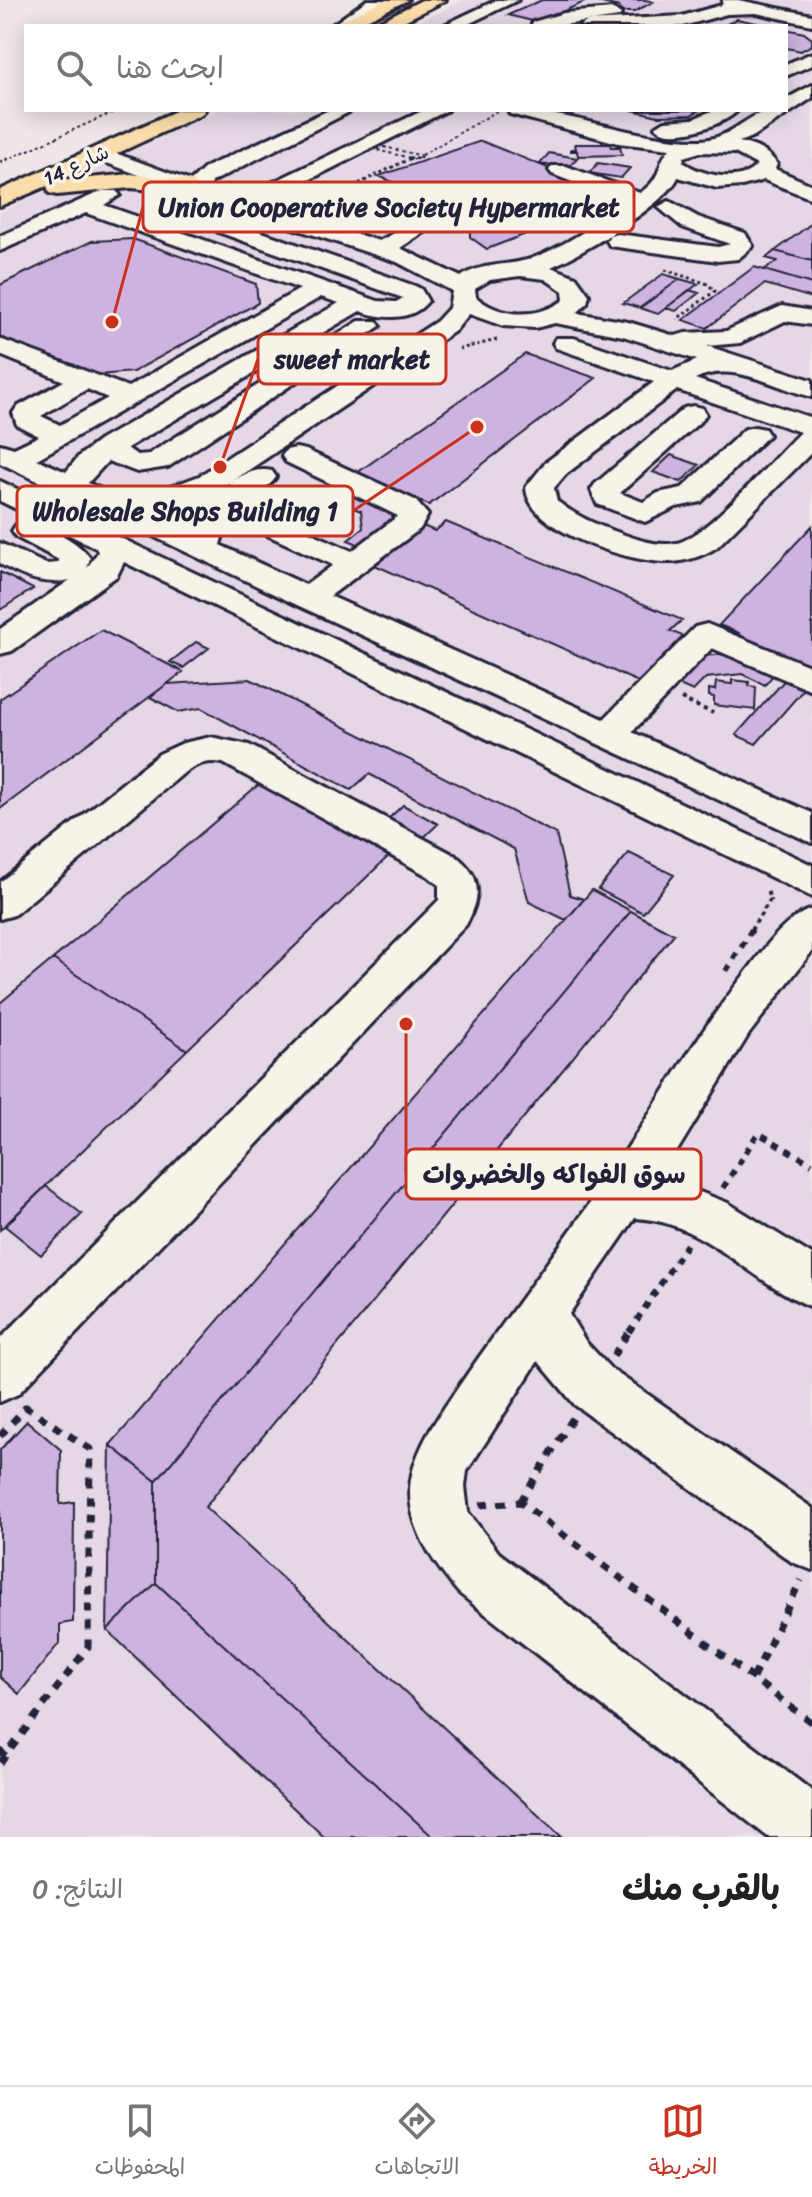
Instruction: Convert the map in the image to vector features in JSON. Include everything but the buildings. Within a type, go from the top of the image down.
[{"type":"main road","points":[[344,24],[399,0]]},
{"type":"main road","points":[[383,24],[430,2]]},
{"type":"main road","name":"شارع 14","points":[[72,142],[140,112]]},
{"type":"main road","points":[[100,154],[101,145],[108,137],[143,119],[150,112]]},
{"type":"main road","name":"شارع 14","points":[[0,200],[191,112]]},
{"type":"main road","points":[[0,200],[92,182],[131,181],[208,193]]},
{"type":"street","points":[[342,24],[364,7],[380,0]]},
{"type":"street","points":[[454,24],[469,17],[507,19],[510,0]]},
{"type":"street","points":[[601,24],[692,8],[702,15],[752,4],[812,13]]},
{"type":"street","points":[[752,4],[812,20]]},
{"type":"street","points":[[546,24],[572,17],[642,13],[702,15],[773,24]]},
{"type":"street","points":[[788,26],[812,29]]},
{"type":"street","points":[[788,70],[812,58]]},
{"type":"street","points":[[788,81],[812,82]]},
{"type":"street","points":[[788,102],[812,90]]},
{"type":"street","points":[[555,316],[575,303],[577,295],[574,287],[584,265],[697,191],[728,181],[756,177],[782,131],[812,111]]},
{"type":"street","points":[[110,446],[122,460],[132,464],[158,461],[391,311],[413,305],[416,297],[407,291],[226,227],[202,180],[213,171],[340,112]]},
{"type":"street","points":[[208,193],[272,191],[435,112]]},
{"type":"street","points":[[594,112],[682,127],[708,122],[726,112]]},
{"type":"street","points":[[547,236],[641,201],[666,182],[673,164],[672,158],[677,153],[747,132],[774,112]]},
{"type":"street","points":[[539,113],[618,137],[739,148],[812,193]]},
{"type":"street","points":[[312,125],[373,143]]},
{"type":"street","points":[[291,134],[354,152]]},
{"type":"street","points":[[100,154],[427,266],[482,313],[516,320]]},
{"type":"street","points":[[673,164],[693,176],[728,181]]},
{"type":"street","points":[[764,164],[812,182]]},
{"type":"street","points":[[576,170],[641,201]]},
{"type":"street","points":[[213,171],[272,191]]},
{"type":"street","points":[[0,244],[119,192],[167,207]]},
{"type":"street","points":[[86,206],[391,311]]},
{"type":"street","points":[[618,241],[668,245],[708,254],[730,254],[742,246],[737,238],[690,222],[669,207]]},
{"type":"street","points":[[490,258],[520,258],[568,249],[604,214]]},
{"type":"street","points":[[29,255],[114,215]]},
{"type":"street","points":[[319,229],[347,215],[410,235],[381,249]]},
{"type":"street","points":[[163,232],[196,226],[200,223],[198,218]]},
{"type":"street","points":[[120,508],[159,502],[194,491],[265,447],[446,326],[460,310],[470,279],[520,258],[574,287]]},
{"type":"street","points":[[7,456],[68,432],[320,288]]},
{"type":"street","points":[[71,485],[89,462],[110,446],[358,302]]},
{"type":"street","points":[[661,340],[731,338],[782,313],[812,318]]},
{"type":"street","points":[[478,336],[516,320],[555,316],[605,323],[812,389]]},
{"type":"street","points":[[565,343],[675,379],[807,443]]},
{"type":"street","points":[[0,346],[129,397]]},
{"type":"street","points":[[0,377],[36,360]]},
{"type":"street","points":[[307,365],[360,367],[392,363]]},
{"type":"street","points":[[733,364],[691,369],[545,477],[540,487],[540,497],[546,507],[558,516],[625,546],[643,551],[684,551],[700,546],[712,537],[807,443]]},
{"type":"street","points":[[204,548],[210,524],[223,504],[421,374]]},
{"type":"street","points":[[68,432],[27,419],[26,413],[86,379]]},
{"type":"street","points":[[649,398],[755,435],[807,443]]},
{"type":"street","points":[[247,404],[265,428],[265,447]]},
{"type":"street","points":[[693,414],[698,448],[755,435]]},
{"type":"street","points":[[7,456],[812,829]]},
{"type":"street","points":[[296,456],[405,506],[413,515],[410,523],[308,598]]},
{"type":"street","points":[[2,509],[55,516],[812,882]]},
{"type":"street","points":[[0,552],[50,575],[66,572],[75,563],[71,554],[2,509]]},
{"type":"street","points":[[276,528],[355,564]]},
{"type":"street","points":[[0,644],[106,569],[112,560],[110,544]]},
{"type":"street","points":[[608,736],[707,634],[812,680]]},
{"type":"street","points":[[0,904],[172,763],[185,754],[203,748],[221,748],[236,754],[442,866],[454,875],[460,886],[461,899],[452,914],[0,1376]]},
{"type":"street","points":[[710,833],[771,834],[780,821],[778,814]]},
{"type":"street","points":[[812,924],[730,1027],[622,1196],[542,1307],[456,1440],[440,1471],[439,1509],[452,1545],[479,1573],[812,1831]]},
{"type":"street","points":[[622,1196],[664,1200],[705,1216],[812,1283]]},
{"type":"street","points":[[542,1307],[548,1331],[566,1362],[593,1387],[809,1556]]},
{"type":"path","points":[[0,162],[113,112]]},
{"type":"path","points":[[422,155],[496,112]]},
{"type":"path","points":[[724,975],[770,900],[766,889],[757,881]]},
{"type":"path","points":[[812,1164],[758,1133],[520,1502],[812,1723]]},
{"type":"path","points":[[0,1436],[26,1407],[90,1449],[88,1647],[2,1756]]},
{"type":"path","points":[[753,1678],[809,1556]]},
{"type":"shaded area","points":[[466,0],[812,0],[812,1837],[0,1837],[0,212],[217,112],[788,112],[788,24],[412,24]]},
{"type":"place","name":"Union Cooperative Society Hypermarket","points":[[112,322]]},
{"type":"place","name":"Wholesale Shops Building 1","points":[[477,427]]},
{"type":"place","name":"sweet market","points":[[220,467]]},
{"type":"place","name":"سوق الفواكه والخضروات","points":[[406,1024]]}]
